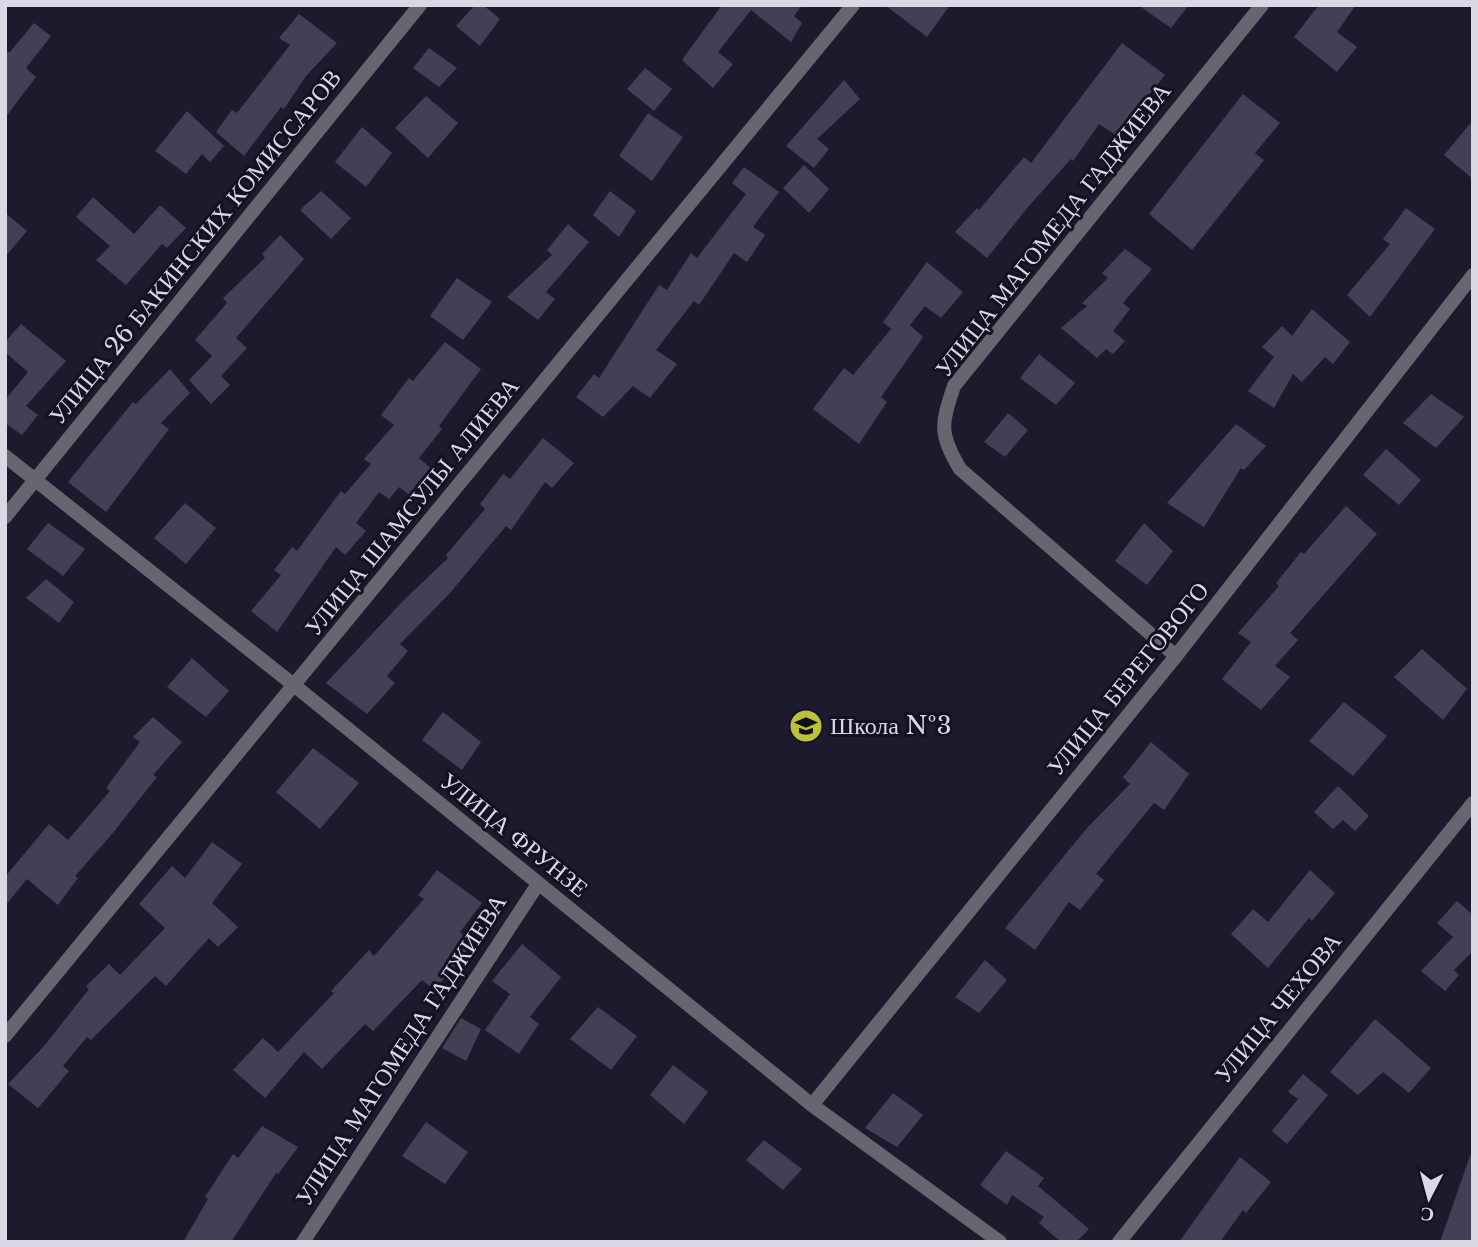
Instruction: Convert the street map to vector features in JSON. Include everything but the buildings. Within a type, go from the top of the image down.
[{"type":"street","name":"УЛИЦА 26 БАКИНСКИХ КОМИССАРОВ","points":[[5,517],[420,5]]},
{"type":"street","name":"УЛИЦА ШАМСУЛЫ АЛИЕВА","points":[[5,1036],[853,5]]},
{"type":"street","name":"УЛИЦА МАГОМЕДА ГАДЖИЕВА","points":[[1176,656],[960,469],[945,443],[945,414],[954,386],[1262,5]]},
{"type":"street","name":"УЛИЦА БЕРЕГОВОГО","points":[[812,1105],[1176,656],[1473,275]]},
{"type":"street","name":"УЛИЦА ФРУНЗЕ","points":[[5,456],[295,686],[812,1105],[1000,1242]]},
{"type":"street","name":"УЛИЦА ЧЕХОВА","points":[[1119,1242],[1473,803]]},
{"type":"street","name":"УЛИЦА МАГОМЕДА ГАДЖИЕВА","points":[[303,1242],[538,884]]},
{"type":"place","name":"Школа №3","points":[[806,726]]}]
